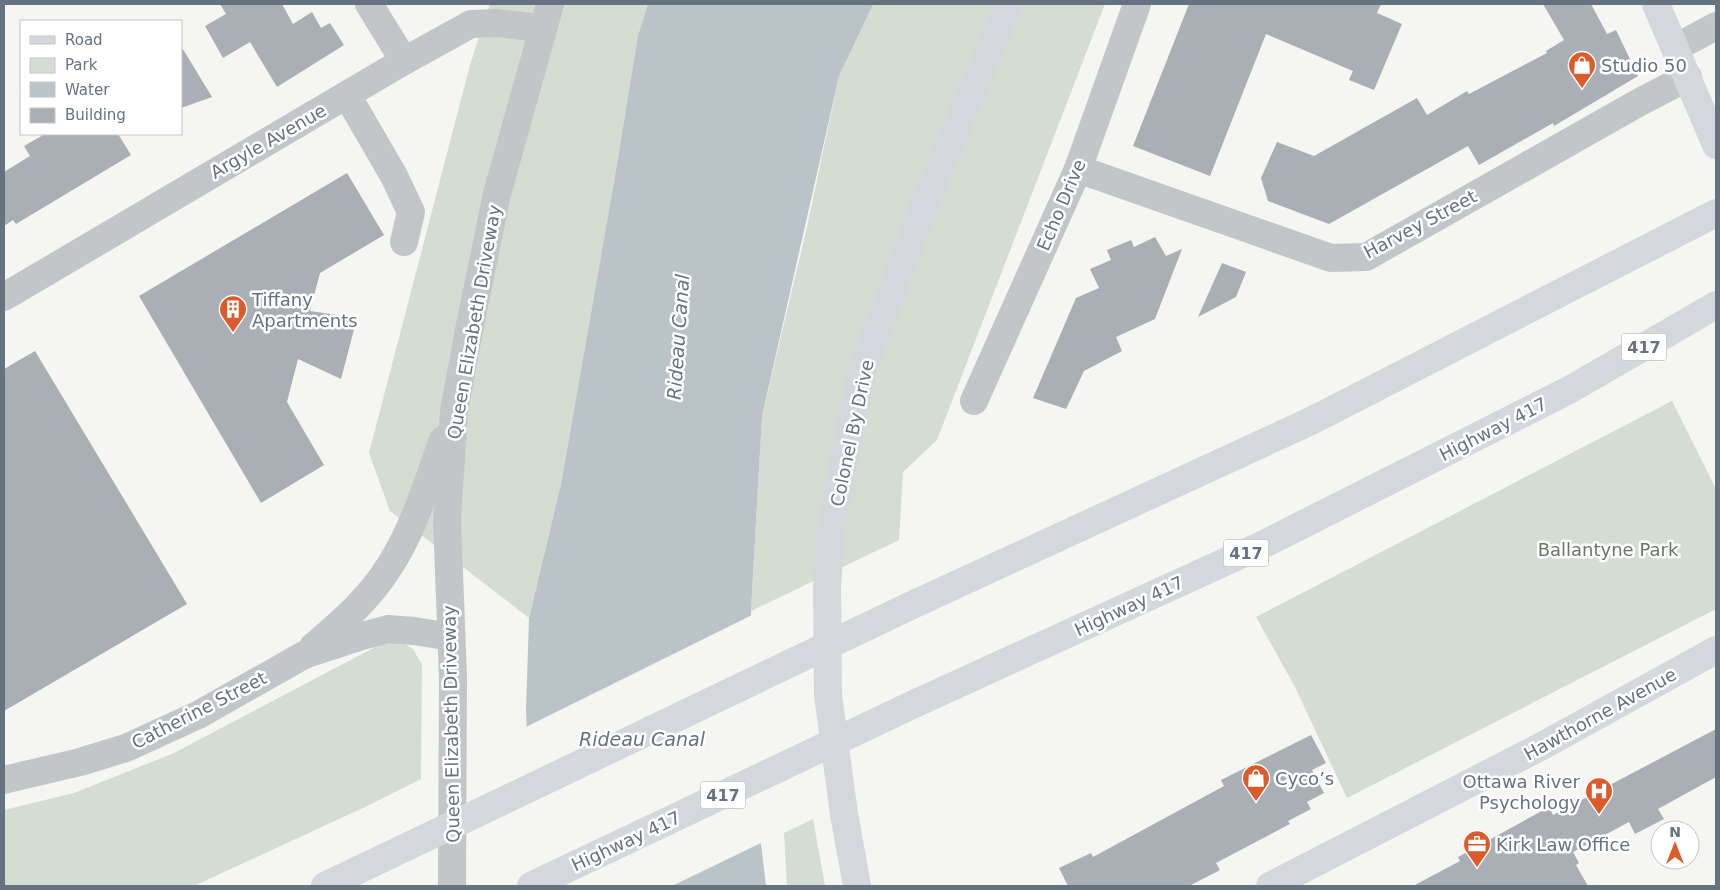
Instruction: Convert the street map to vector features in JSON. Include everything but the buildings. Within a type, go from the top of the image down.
[{"type":"main road","name":"Colonel By Drive","points":[[857,886],[844,814],[828,695],[827,586],[831,530],[861,374],[929,194],[1009,4]]},
{"type":"main road","points":[[1656,4],[1716,145]]},
{"type":"main road","points":[[325,886],[910,606],[1311,421],[1716,212]]},
{"type":"main road","name":"Highway 417","points":[[531,886],[914,704],[1260,546],[1571,389],[1716,305]]},
{"type":"main road","name":"Hawthorne Avenue","points":[[1270,886],[1542,746],[1716,650]]},
{"type":"street","points":[[370,4],[404,61]]},
{"type":"street","name":"Echo Drive","points":[[974,401],[1078,169],[1137,4]]},
{"type":"street","name":"Argyle Avenue","points":[[4,297],[404,61],[471,24],[496,23],[546,16]]},
{"type":"street","name":"Queen Elizabeth Driveway","points":[[452,886],[453,678],[447,520],[454,411],[497,194],[546,16]]},
{"type":"street","points":[[1675,48],[1716,26]]},
{"type":"street","name":"Harvey Street","points":[[1078,169],[1331,258],[1366,257],[1638,103],[1688,77]]},
{"type":"street","points":[[347,95],[394,176],[411,212],[404,242]]},
{"type":"street","points":[[304,655],[361,604],[389,568],[413,523],[454,411]]},
{"type":"street","points":[[304,655],[388,630],[414,631],[451,637]]},
{"type":"street","name":"Catherine Street","points":[[4,780],[80,762],[126,748],[150,738],[198,715],[304,655]]},
{"type":"green space","points":[[490,4],[648,4],[638,35],[561,484],[529,618],[390,511],[369,453],[470,65]]},
{"type":"green space","points":[[872,4],[1105,4],[937,440],[903,472],[899,540],[751,611],[762,416],[807,227],[839,76]]},
{"type":"green space","name":"Ballantyne Park","points":[[1672,401],[1716,489],[1716,609],[1347,798],[1294,685],[1256,617]]},
{"type":"green space","points":[[400,641],[413,649],[422,665],[421,779],[194,886],[4,886],[4,810],[74,793],[174,753],[379,645]]},
{"type":"green space","points":[[813,819],[825,886],[787,886],[784,833]]},
{"type":"water","name":"Rideau Canal","points":[[648,4],[873,4],[839,76],[762,416],[751,611],[760,836],[766,886],[533,886],[526,711],[529,618],[561,484],[638,35]]},
{"type":"pier","points":[[754,614],[763,842],[672,886],[531,886],[524,728]]},
{"type":"place","name":"Studio 50","points":[[1582,89]]},
{"type":"place","name":"Tiffany Apartments","points":[[233,333]]},
{"type":"place","name":"Cyco’s","points":[[1256,802]]},
{"type":"place","name":"Ottawa River Psychology","points":[[1599,815]]},
{"type":"place","name":"Kirk Law Office","points":[[1477,868]]}]
